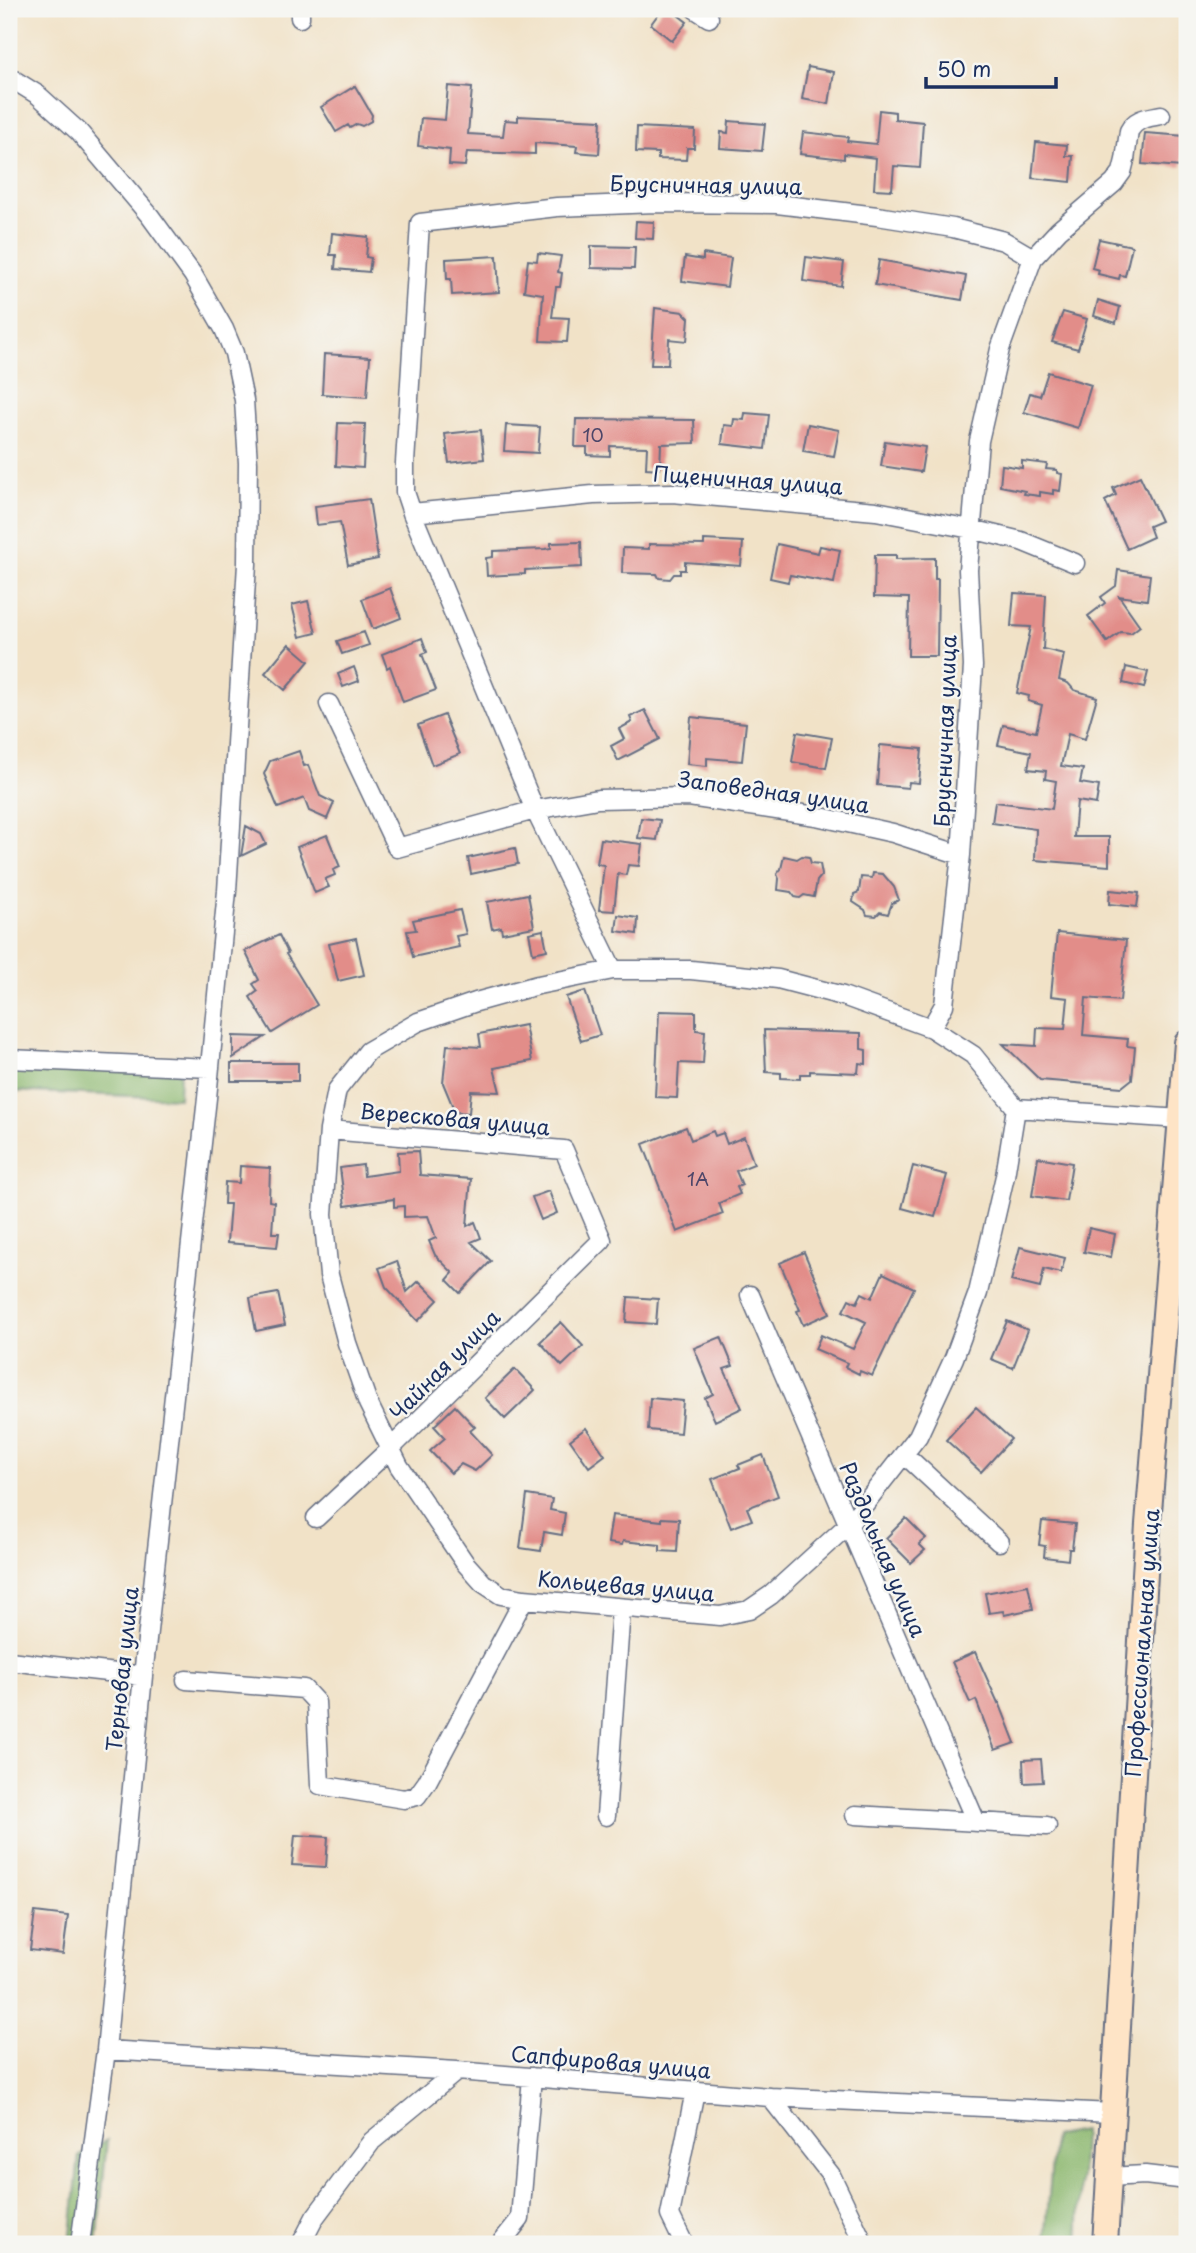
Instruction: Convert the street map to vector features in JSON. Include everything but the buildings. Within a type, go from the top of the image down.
[{"type":"street","name":"Терновая улица","points":[[9,77],[38,95],[70,123],[150,215],[210,304],[225,329],[239,373],[248,463],[247,564],[227,891],[106,2050],[80,2244]]},
{"type":"street","points":[[1033,258],[1059,230],[1114,183],[1122,172],[1132,125],[1139,120],[1161,116]]},
{"type":"street","name":"Брусничная улица","points":[[613,970],[535,810],[405,492],[420,223],[557,206],[654,203],[777,204],[953,228],[1003,241],[1033,258],[1000,349],[979,441],[968,570],[972,666],[961,855],[944,1005],[931,1028]]},
{"type":"street","name":"Пщеничная улица","points":[[412,513],[593,495],[672,493],[876,511],[971,528],[1021,541],[1075,563]]},
{"type":"street","name":"Заповедная улица","points":[[329,704],[397,848],[535,810],[598,799],[690,797],[816,816],[893,833],[961,855]]},
{"type":"street","name":"Кольцевая улица","points":[[613,970],[691,970],[778,979],[843,996],[931,1028],[972,1055],[1016,1108],[1005,1176],[978,1293],[949,1369],[918,1436],[849,1524],[771,1595],[749,1609],[720,1616],[524,1599],[500,1595],[483,1583],[465,1563],[390,1449],[368,1403],[347,1343],[329,1275],[323,1214],[329,1130],[337,1090],[368,1051],[418,1022],[488,998],[613,970]]},
{"type":"street","name":"Профессиональная улица","points":[[1105,2244],[1148,1524],[1183,1157],[1181,1119],[1187,1043]]},
{"type":"street","points":[[9,1059],[210,1068]]},
{"type":"street","points":[[1016,1108],[1181,1119]]},
{"type":"street","name":"Вересковая улица","points":[[329,1130],[564,1150],[602,1240]]},
{"type":"street","name":"Чайная улица","points":[[316,1518],[390,1449],[602,1240]]},
{"type":"street","name":"Раздольная улица","points":[[750,1295],[976,1822]]},
{"type":"street","points":[[904,1454],[999,1542]]},
{"type":"street","points":[[186,1680],[304,1689],[316,1702],[320,1785],[404,1799],[417,1796],[427,1782],[524,1599]]},
{"type":"street","points":[[606,1816],[621,1609]]},
{"type":"street","points":[[9,1661],[143,1676]]},
{"type":"street","points":[[855,1815],[1047,1826]]},
{"type":"street","name":"Сапфировая улица","points":[[106,2050],[457,2071],[771,2097],[1112,2113]]},
{"type":"street","points":[[301,2244],[315,2217],[372,2141],[457,2071]]},
{"type":"street","points":[[500,2244],[520,2219],[532,2077]]},
{"type":"street","points":[[684,2244],[670,2215],[695,2091]]},
{"type":"street","points":[[771,2097],[831,2175],[864,2244]]},
{"type":"street","points":[[1108,2176],[1145,2175],[1187,2180]]},
{"type":"green space","points":[[9,1057],[180,1072],[179,1098],[9,1091]]},
{"type":"green space","points":[[1083,2131],[1078,2244],[1045,2244],[1054,2136]]},
{"type":"green space","points":[[107,2140],[97,2244],[70,2244],[79,2156]]}]
